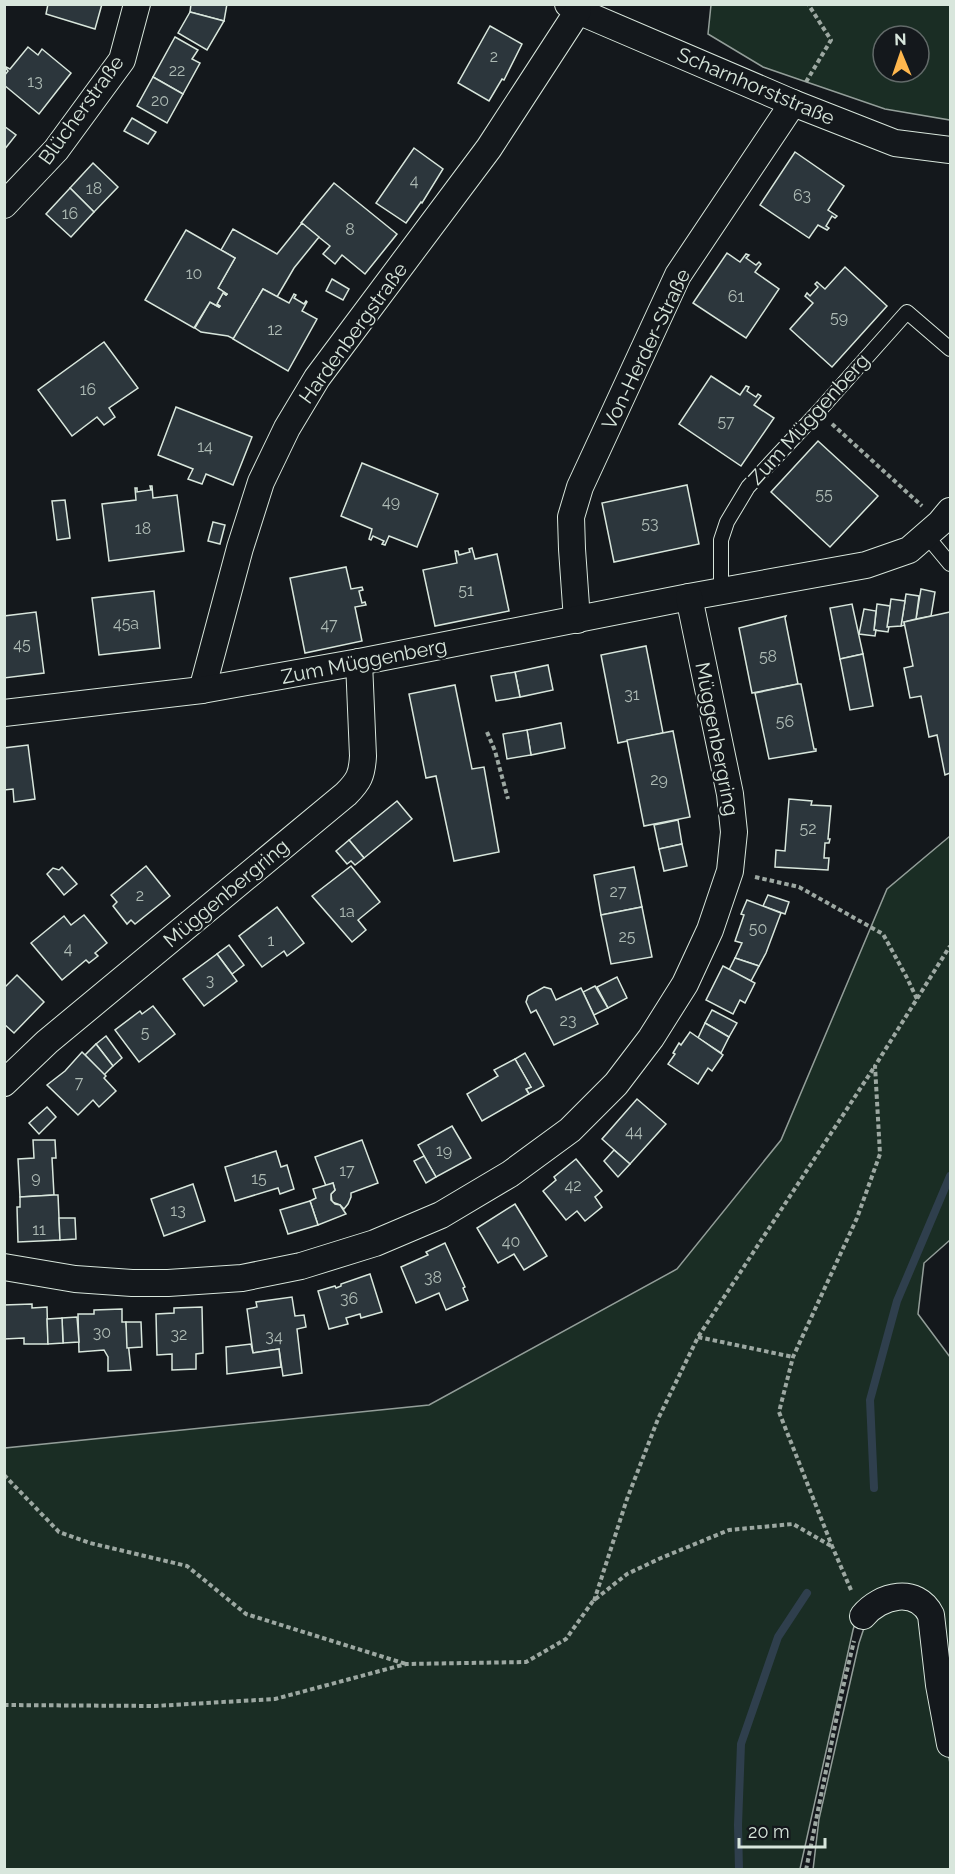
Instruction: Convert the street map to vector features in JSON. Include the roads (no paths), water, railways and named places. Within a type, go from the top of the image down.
[{"type":"street","name":"Blücherstraße","points":[[4,205],[56,150],[122,60],[137,4]]},
{"type":"street","name":"Scharnhorststraße","points":[[573,8],[794,103],[895,143],[951,150]]},
{"type":"street","name":"Hardenbergstraße","points":[[202,690],[240,548],[261,482],[287,428],[317,378],[489,148],[573,8]]},
{"type":"street","name":"Von-Herder-Straße","points":[[577,620],[571,518],[580,487],[678,275],[794,103]]},
{"type":"street","name":"Zum Müggenberg","points":[[4,713],[202,690],[866,565],[909,550],[939,523]]},
{"type":"street","name":"Müggenbergring","points":[[4,1267],[75,1279],[168,1283],[242,1278],[301,1266],[394,1236],[441,1215],[510,1174],[570,1130],[616,1084],[651,1038],[685,984],[710,930],[730,871],[734,832],[730,794],[688,597]]},
{"type":"street","name":"Müggenbergring","points":[[4,1083],[47,1042],[357,782],[363,770],[359,662]]},
{"type":"street","points":[[863,1616],[878,1601],[888,1598],[912,1598],[927,1607],[931,1615],[939,1685],[951,1744]]},
{"type":"lane","name":"Zum Müggenberg","points":[[721,591],[721,540],[731,514],[748,487],[907,312],[951,349]]},
{"type":"lane","points":[[939,523],[951,564]]},
{"type":"waterway","points":[[874,1488],[870,1400],[897,1301],[950,1176]]},
{"type":"waterway","points":[[739,1870],[741,1744],[778,1637],[807,1593]]}]
